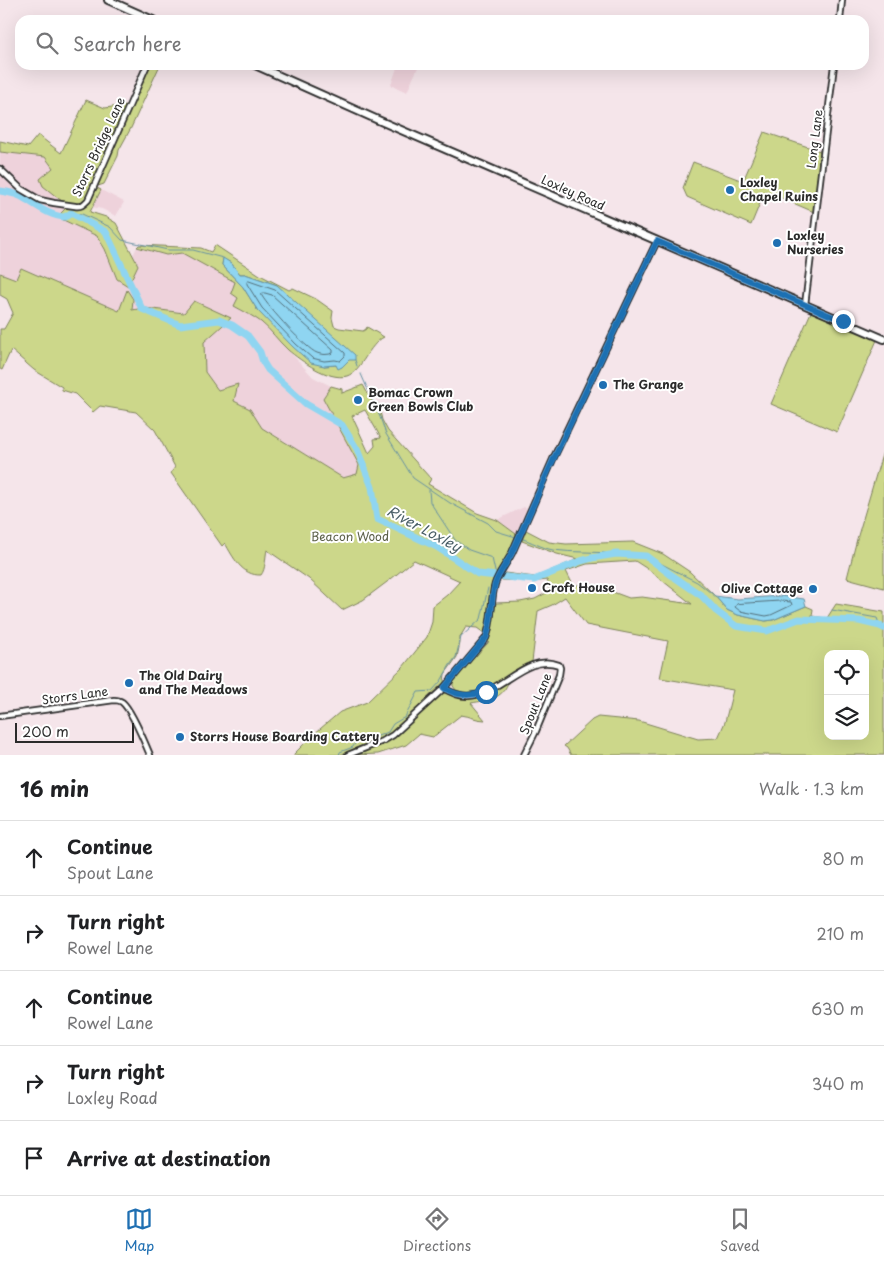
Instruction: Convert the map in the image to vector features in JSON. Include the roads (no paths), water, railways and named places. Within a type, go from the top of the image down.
[{"type":"main road","points":[[108,0],[142,15]]},
{"type":"main road","name":"Loxley Road","points":[[265,70],[884,339]]},
{"type":"street","points":[[840,15],[842,0]]},
{"type":"street","name":"Storrs Bridge Lane","points":[[0,169],[21,189],[40,200],[75,206],[83,205],[88,200],[145,70]]},
{"type":"street","name":"Long Lane","points":[[806,305],[833,70]]},
{"type":"street","points":[[348,755],[393,735],[444,688],[486,638],[489,631],[494,588],[497,580],[506,566],[554,458],[657,241]]},
{"type":"street","name":"Spout Lane","points":[[444,688],[458,695],[472,695],[491,690],[530,666],[552,663],[559,665],[559,674],[524,755]]},
{"type":"street","name":"Storrs Lane","points":[[0,716],[118,700],[129,711],[150,755]]},
{"type":"water","points":[[223,258],[231,263],[240,274],[277,285],[355,355],[355,360],[349,360],[338,369],[336,365],[324,366],[311,363],[258,311],[243,287],[222,265]]},
{"type":"water","points":[[715,596],[738,599],[781,596],[804,599],[806,606],[773,620],[765,621],[738,615],[727,610]]},
{"type":"waterway","name":"River Loxley","points":[[0,191],[18,195],[42,209],[59,216],[65,217],[71,213],[106,232],[142,309],[180,325],[219,320],[232,325],[248,336],[260,352],[268,370],[306,404],[342,425],[357,449],[372,487],[377,519],[437,547],[478,574],[534,580],[592,558],[616,554],[646,556],[702,596],[716,611],[736,626],[767,631],[799,619],[859,621],[884,628]]},
{"type":"waterway","points":[[71,213],[82,214],[110,227],[122,240],[168,250],[193,250],[223,258]]},
{"type":"waterway","points":[[355,360],[357,366]]},
{"type":"waterway","points":[[361,374],[386,434],[413,478],[450,503],[488,523],[496,531],[516,537]]},
{"type":"waterway","points":[[429,490],[430,502],[455,540],[469,550],[492,558],[496,576]]},
{"type":"waterway","points":[[520,538],[553,550],[616,554]]},
{"type":"waterway","points":[[652,561],[656,561],[697,582],[715,596]]},
{"type":"waterway","points":[[339,755],[340,752],[353,747],[357,739],[368,740],[388,732],[393,724],[405,717],[418,692],[432,691],[441,681],[456,657],[461,637],[481,619],[488,588]]},
{"type":"waterway","points":[[832,610],[877,618],[880,626]]},
{"type":"place","name":"Loxley Chapel Ruins","points":[[730,190]]},
{"type":"place","name":"Loxley Nurseries","points":[[777,243]]},
{"type":"place","name":"The Grange","points":[[603,385]]},
{"type":"place","name":"Bomac Crown Green Bowls Club","points":[[358,400]]},
{"type":"place","name":"Croft House","points":[[532,588]]},
{"type":"place","name":"Olive Cottage","points":[[813,589]]},
{"type":"place","name":"The Old Dairy and The Meadows","points":[[129,683]]},
{"type":"place","name":"Storrs House Boarding Cattery","points":[[180,737]]},
{"type":"park label","name":"Beacon Wood","points":[[350,537]]}]
